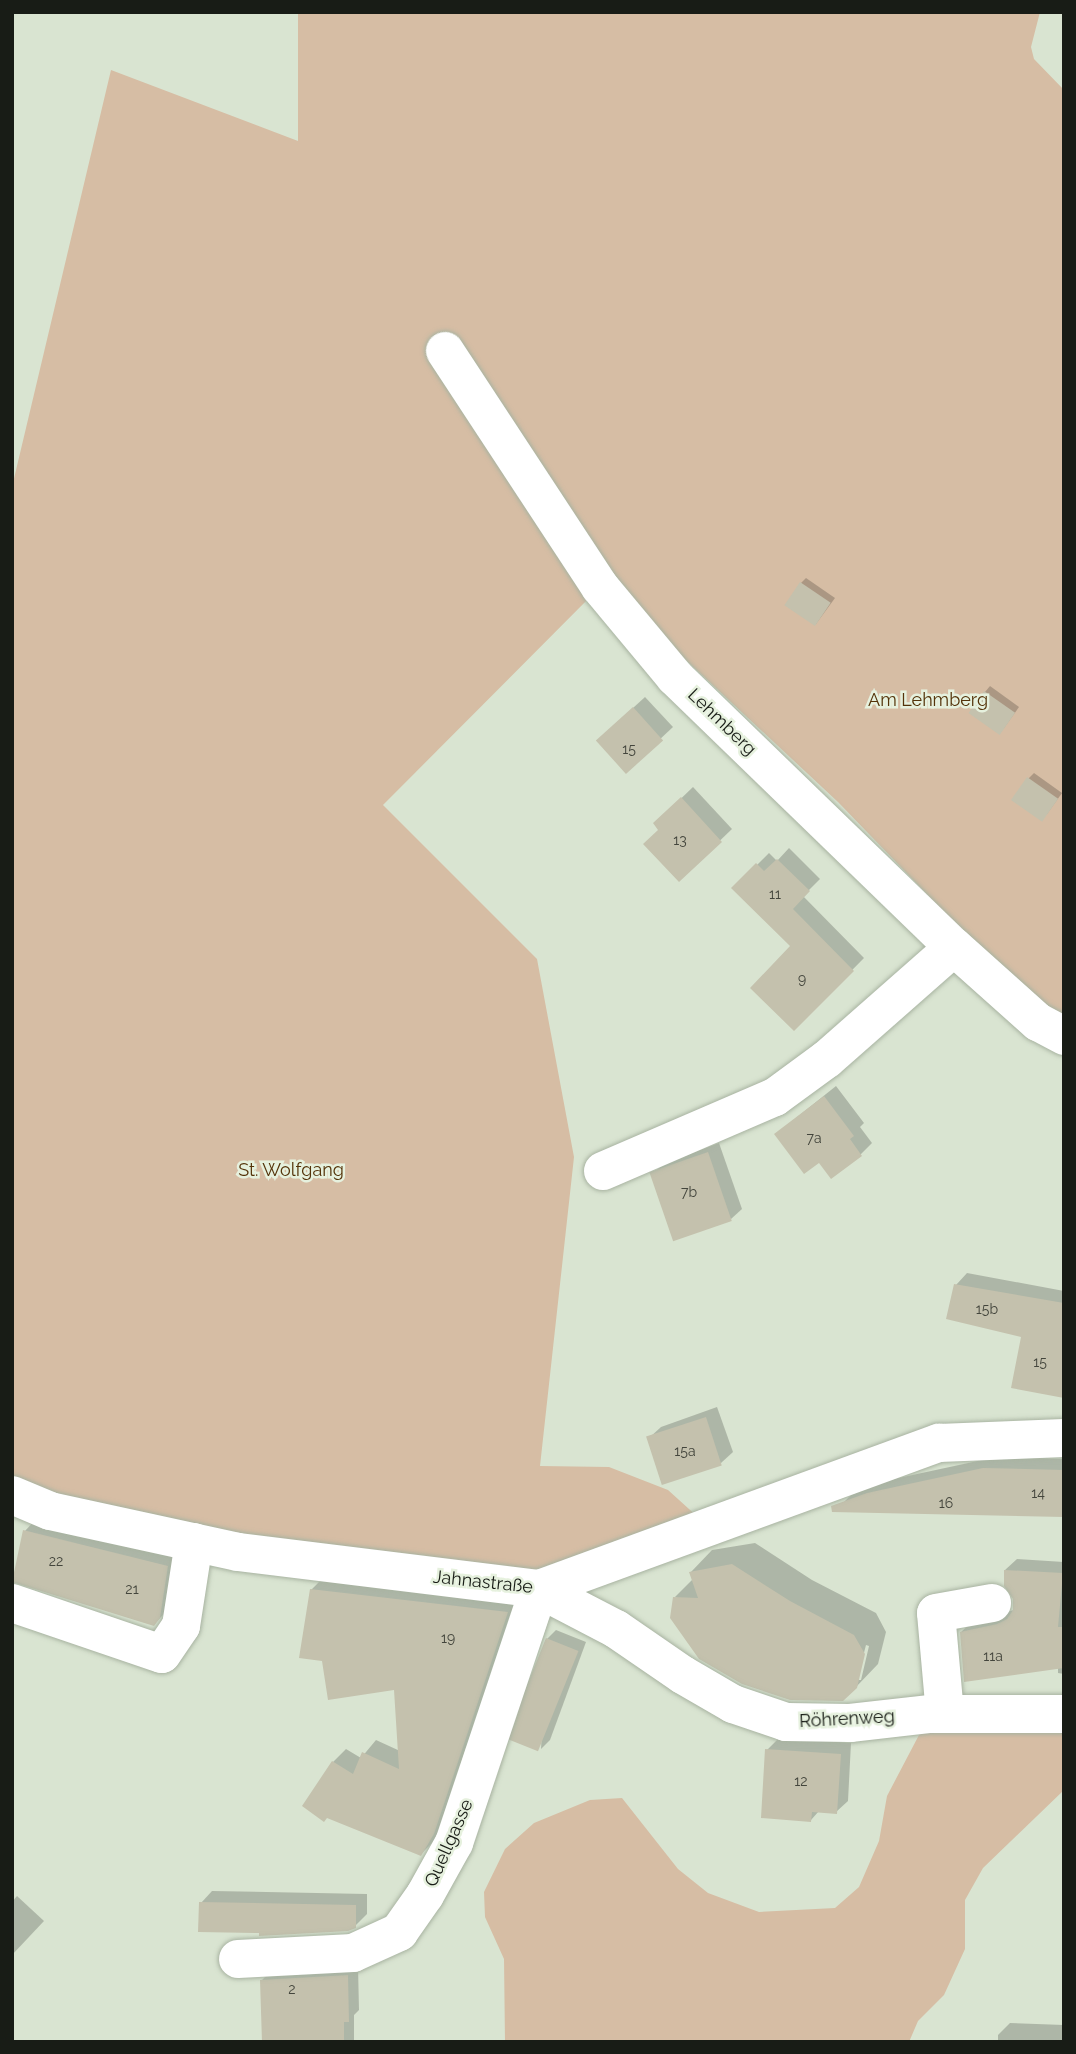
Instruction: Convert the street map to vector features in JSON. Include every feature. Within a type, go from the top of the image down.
[{"type":"street","name":"Lehmberg","points":[[444,351],[600,587],[657,656],[954,947],[1038,1022],[1064,1035]]},
{"type":"street","points":[[603,1171],[775,1097],[827,1059],[954,947]]},
{"type":"street","name":"Jahnastraße","points":[[14,1500],[50,1511],[238,1552],[539,1590],[939,1444],[1064,1438]]},
{"type":"street","points":[[12,1604],[162,1654],[181,1626],[194,1542]]},
{"type":"street","name":"Röhrenweg","points":[[539,1590],[616,1629],[683,1675],[733,1704],[786,1722],[850,1723],[945,1714],[1064,1714]]},
{"type":"street","name":"Quellgasse","points":[[238,1959],[353,1953],[400,1932],[425,1895],[454,1843],[539,1590]]},
{"type":"street","points":[[945,1714],[936,1613],[992,1603]]},
{"type":"green space","points":[[298,12],[1040,12],[1031,47],[1034,59],[1064,90],[1064,1036],[838,802],[656,632],[600,587],[383,805],[537,959],[574,1157],[540,1466],[609,1467],[668,1490],[710,1528],[539,1589],[12,1495],[12,487],[111,70],[298,141]]},
{"type":"green space","points":[[930,1714],[1064,1714],[1064,1790],[983,1868],[965,1900],[965,1949],[944,1995],[918,2021],[909,2042],[505,2042],[504,1959],[485,1917],[484,1892],[505,1849],[534,1823],[590,1800],[622,1798],[678,1869],[708,1893],[759,1912],[835,1908],[859,1887],[879,1841],[887,1796]]},
{"type":"building","points":[[800,582],[831,603],[815,626],[784,605]]},
{"type":"building","points":[[984,691],[1015,713],[1000,735],[969,713]]},
{"type":"building","points":[[633,707],[663,740],[626,774],[596,740]]},
{"type":"building","points":[[1027,777],[1058,799],[1042,822],[1011,800]]},
{"type":"building","points":[[681,797],[722,842],[679,882],[643,844],[658,830],[653,823]]},
{"type":"building","points":[[777,859],[810,891],[793,909],[854,971],[794,1031],[750,988],[790,946],[731,888],[756,863],[764,871]]},
{"type":"building","points":[[824,1096],[854,1136],[850,1139],[862,1156],[831,1179],[819,1163],[804,1174],[774,1134]]},
{"type":"building","points":[[708,1152],[732,1221],[673,1241],[649,1172]]},
{"type":"building","points":[[954,1284],[1064,1303],[1064,1398],[1011,1388],[1021,1337],[946,1319]]},
{"type":"building","points":[[706,1417],[722,1466],[662,1485],[646,1436]]},
{"type":"building","points":[[983,1468],[1064,1470],[1064,1517],[832,1512],[831,1506],[867,1493]]},
{"type":"building","points":[[23,1530],[168,1566],[160,1618],[154,1626],[12,1582]]},
{"type":"building","points":[[732,1564],[790,1601],[854,1635],[865,1654],[857,1688],[843,1701],[790,1700],[742,1684],[699,1659],[670,1618],[673,1597],[698,1598],[689,1572]]},
{"type":"building","points":[[1004,1570],[1063,1573],[1058,1627],[1064,1627],[1064,1668],[964,1682],[960,1632],[997,1624],[1007,1619],[1013,1610],[1013,1599],[1004,1586]]},
{"type":"building","points":[[310,1589],[508,1612],[434,1834],[421,1856],[327,1818],[324,1822],[302,1806],[332,1761],[353,1774],[362,1752],[399,1769],[394,1690],[328,1700],[322,1661],[299,1658]]},
{"type":"building","points":[[546,1638],[578,1651],[538,1751],[506,1738]]},
{"type":"building","points":[[765,1749],[841,1754],[837,1814],[812,1812],[811,1822],[761,1818]]},
{"type":"building","points":[[199,1902],[356,1905],[356,1928],[348,1931],[259,1936],[259,1933],[198,1932]]},
{"type":"building","points":[[348,1975],[349,2022],[344,2022],[344,2042],[262,2042],[260,1980]]},
{"type":"park label","name":"Am Lehmberg","points":[[928,700]]},
{"type":"park label","name":"St. Wolfgang","points":[[291,1170]]}]
